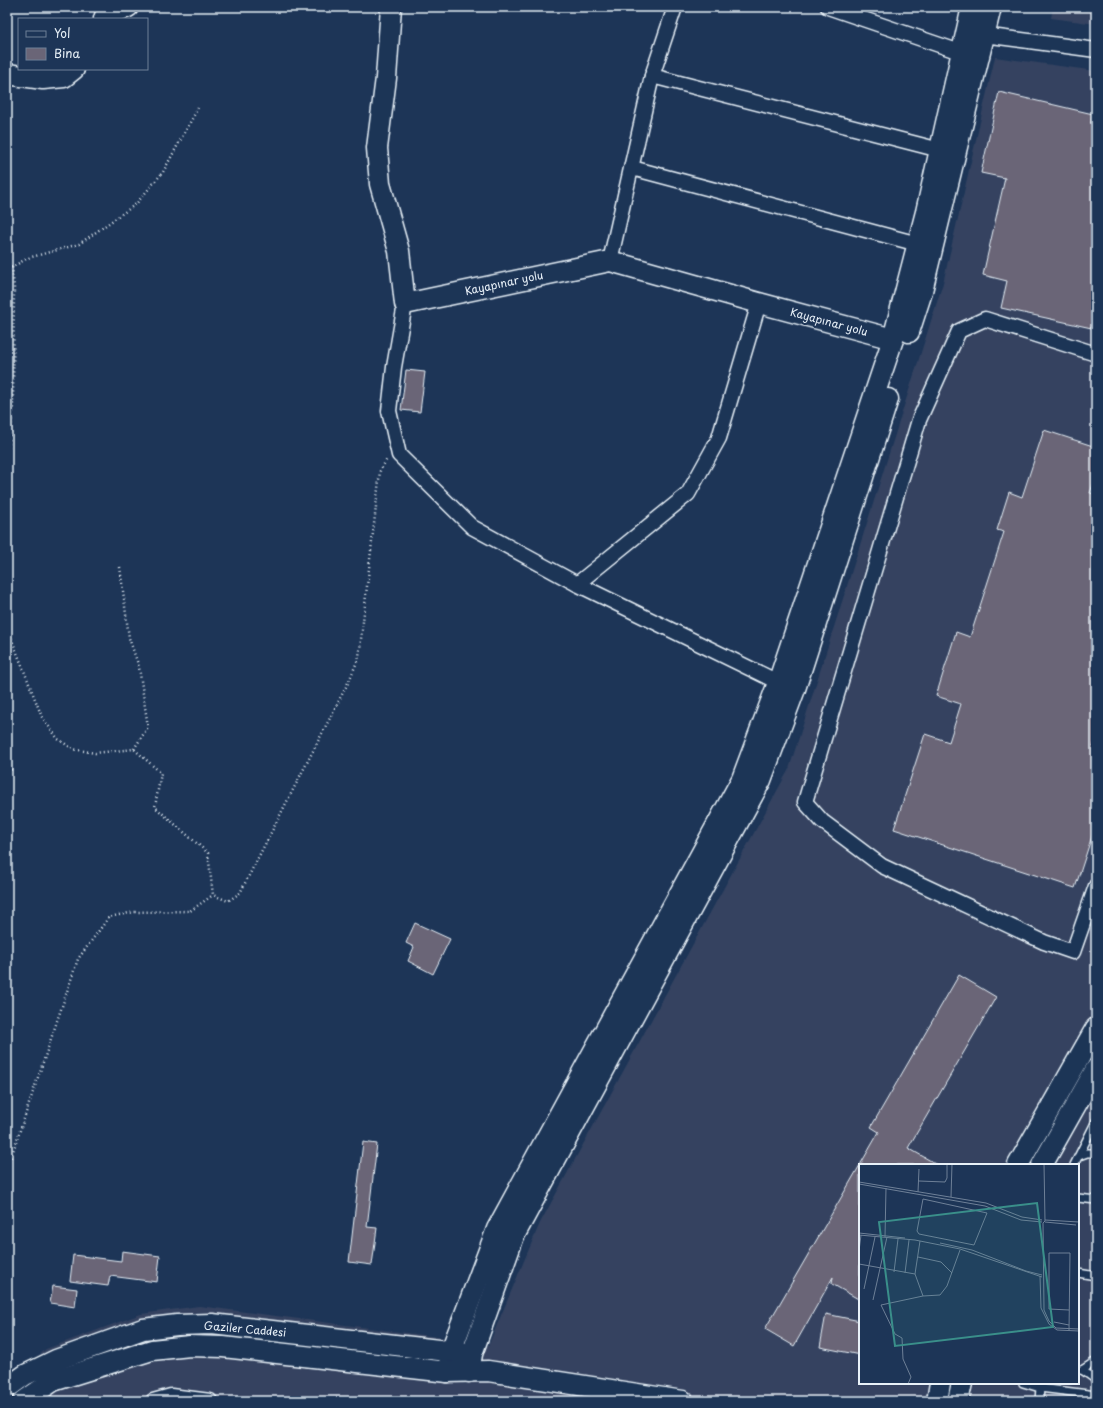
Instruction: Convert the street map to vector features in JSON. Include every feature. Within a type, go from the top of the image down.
[{"type":"street","points":[[104,18],[105,16],[128,7]]},
{"type":"street","points":[[391,7],[386,78],[377,148],[380,184],[400,251],[405,304],[394,367],[389,411],[399,455],[472,527],[577,584],[787,686]]},
{"type":"street","points":[[610,261],[652,76],[675,7]]},
{"type":"street","points":[[828,7],[963,53]]},
{"type":"street","points":[[448,1372],[451,1352],[497,1229],[742,779],[787,686],[921,295],[976,34],[972,7]]},
{"type":"street","points":[[477,1366],[514,1236],[761,780],[787,686],[893,339],[918,244],[963,53],[976,34],[991,7]]},
{"type":"street","points":[[976,34],[1096,50]]},
{"type":"street","points":[[7,74],[43,79],[64,77],[73,70]]},
{"type":"street","points":[[652,76],[940,150]]},
{"type":"street","points":[[632,168],[918,244]]},
{"type":"street","name":"Kayapınar yolu","points":[[405,304],[610,261],[893,339]]},
{"type":"street","points":[[577,584],[688,494],[719,438],[759,303]]},
{"type":"street","points":[[1096,354],[985,319],[959,331],[918,420],[805,802],[822,821],[882,866],[1044,942],[1073,952],[1096,886]]},
{"type":"street","points":[[1019,1164],[1096,1028]]},
{"type":"street","points":[[1043,1164],[1096,1069]]},
{"type":"street","name":"Gaziler Caddesi","points":[[7,1388],[25,1375],[56,1360],[144,1329],[177,1324],[212,1324],[451,1352],[477,1366],[683,1401]]},
{"type":"street","name":"Gaziler Caddesi","points":[[24,1401],[53,1382],[152,1350],[190,1346],[223,1346],[448,1372],[477,1366]]},
{"type":"street","points":[[937,1401],[940,1384]]},
{"type":"street","points":[[958,1401],[962,1384]]},
{"type":"street","points":[[153,1401],[171,1396],[210,1401]]},
{"type":"lane","points":[[1075,1164],[1096,1121]]},
{"type":"lane","points":[[1079,1156],[1087,1153],[1096,1153]]},
{"type":"lane","points":[[1079,1198],[1096,1200]]},
{"type":"lane","points":[[1079,1273],[1096,1276]]},
{"type":"lane","points":[[1096,1361],[1080,1370],[1096,1380]]},
{"type":"lane","points":[[1039,1401],[1041,1385],[1096,1395]]},
{"type":"path","points":[[7,266],[12,267],[28,258],[79,244],[136,204],[163,172],[198,108]]},
{"type":"path","points":[[7,456],[13,409],[14,287],[12,267]]},
{"type":"path","points":[[213,895],[228,901],[240,893],[349,681],[359,657],[380,471],[396,443]]},
{"type":"path","points":[[120,567],[128,638],[139,666],[148,727],[134,749]]},
{"type":"path","points":[[7,627],[42,717],[58,740],[73,749],[96,753],[134,749],[161,773],[156,807],[208,853],[213,895]]},
{"type":"path","points":[[7,769],[14,770]]},
{"type":"path","points":[[7,1169],[78,959],[109,917],[134,912],[190,911],[213,895]]},
{"type":"shaded area","points":[[1053,7],[1096,7],[1096,24],[1051,18]]},
{"type":"shaded area","points":[[995,57],[1096,71],[1096,1401],[7,1401],[7,1384],[46,1349],[141,1314],[199,1306],[446,1338],[488,1346],[540,1223],[789,769],[943,283]]},
{"type":"building","points":[[999,92],[1093,114],[1091,123],[1096,124],[1096,329],[1001,308],[1007,281],[983,275],[1005,178],[981,173]]},
{"type":"building","points":[[406,370],[425,372],[420,412],[401,410]]},
{"type":"building","points":[[1044,430],[1096,447],[1096,476],[1090,493],[1096,494],[1096,738],[1093,747],[1096,748],[1096,824],[1075,888],[894,829],[925,734],[949,742],[961,704],[936,696],[956,632],[970,637],[1004,532],[997,530],[1009,492],[1022,497]]},
{"type":"building","points":[[415,923],[450,939],[433,974],[408,961],[414,947],[406,943]]},
{"type":"building","points":[[959,975],[996,997],[908,1148],[936,1164],[861,1164],[879,1132],[871,1127]]},
{"type":"building","points":[[363,1142],[377,1144],[367,1227],[377,1228],[372,1265],[349,1262]]},
{"type":"building","points":[[859,1167],[859,1299],[832,1284],[833,1277],[794,1346],[765,1329]]},
{"type":"building","points":[[122,1251],[160,1256],[157,1282],[110,1276],[108,1286],[70,1281],[73,1255],[121,1261]]},
{"type":"building","points":[[53,1286],[77,1289],[75,1307],[50,1303]]},
{"type":"building","points":[[826,1314],[859,1321],[859,1355],[820,1347]]}]
